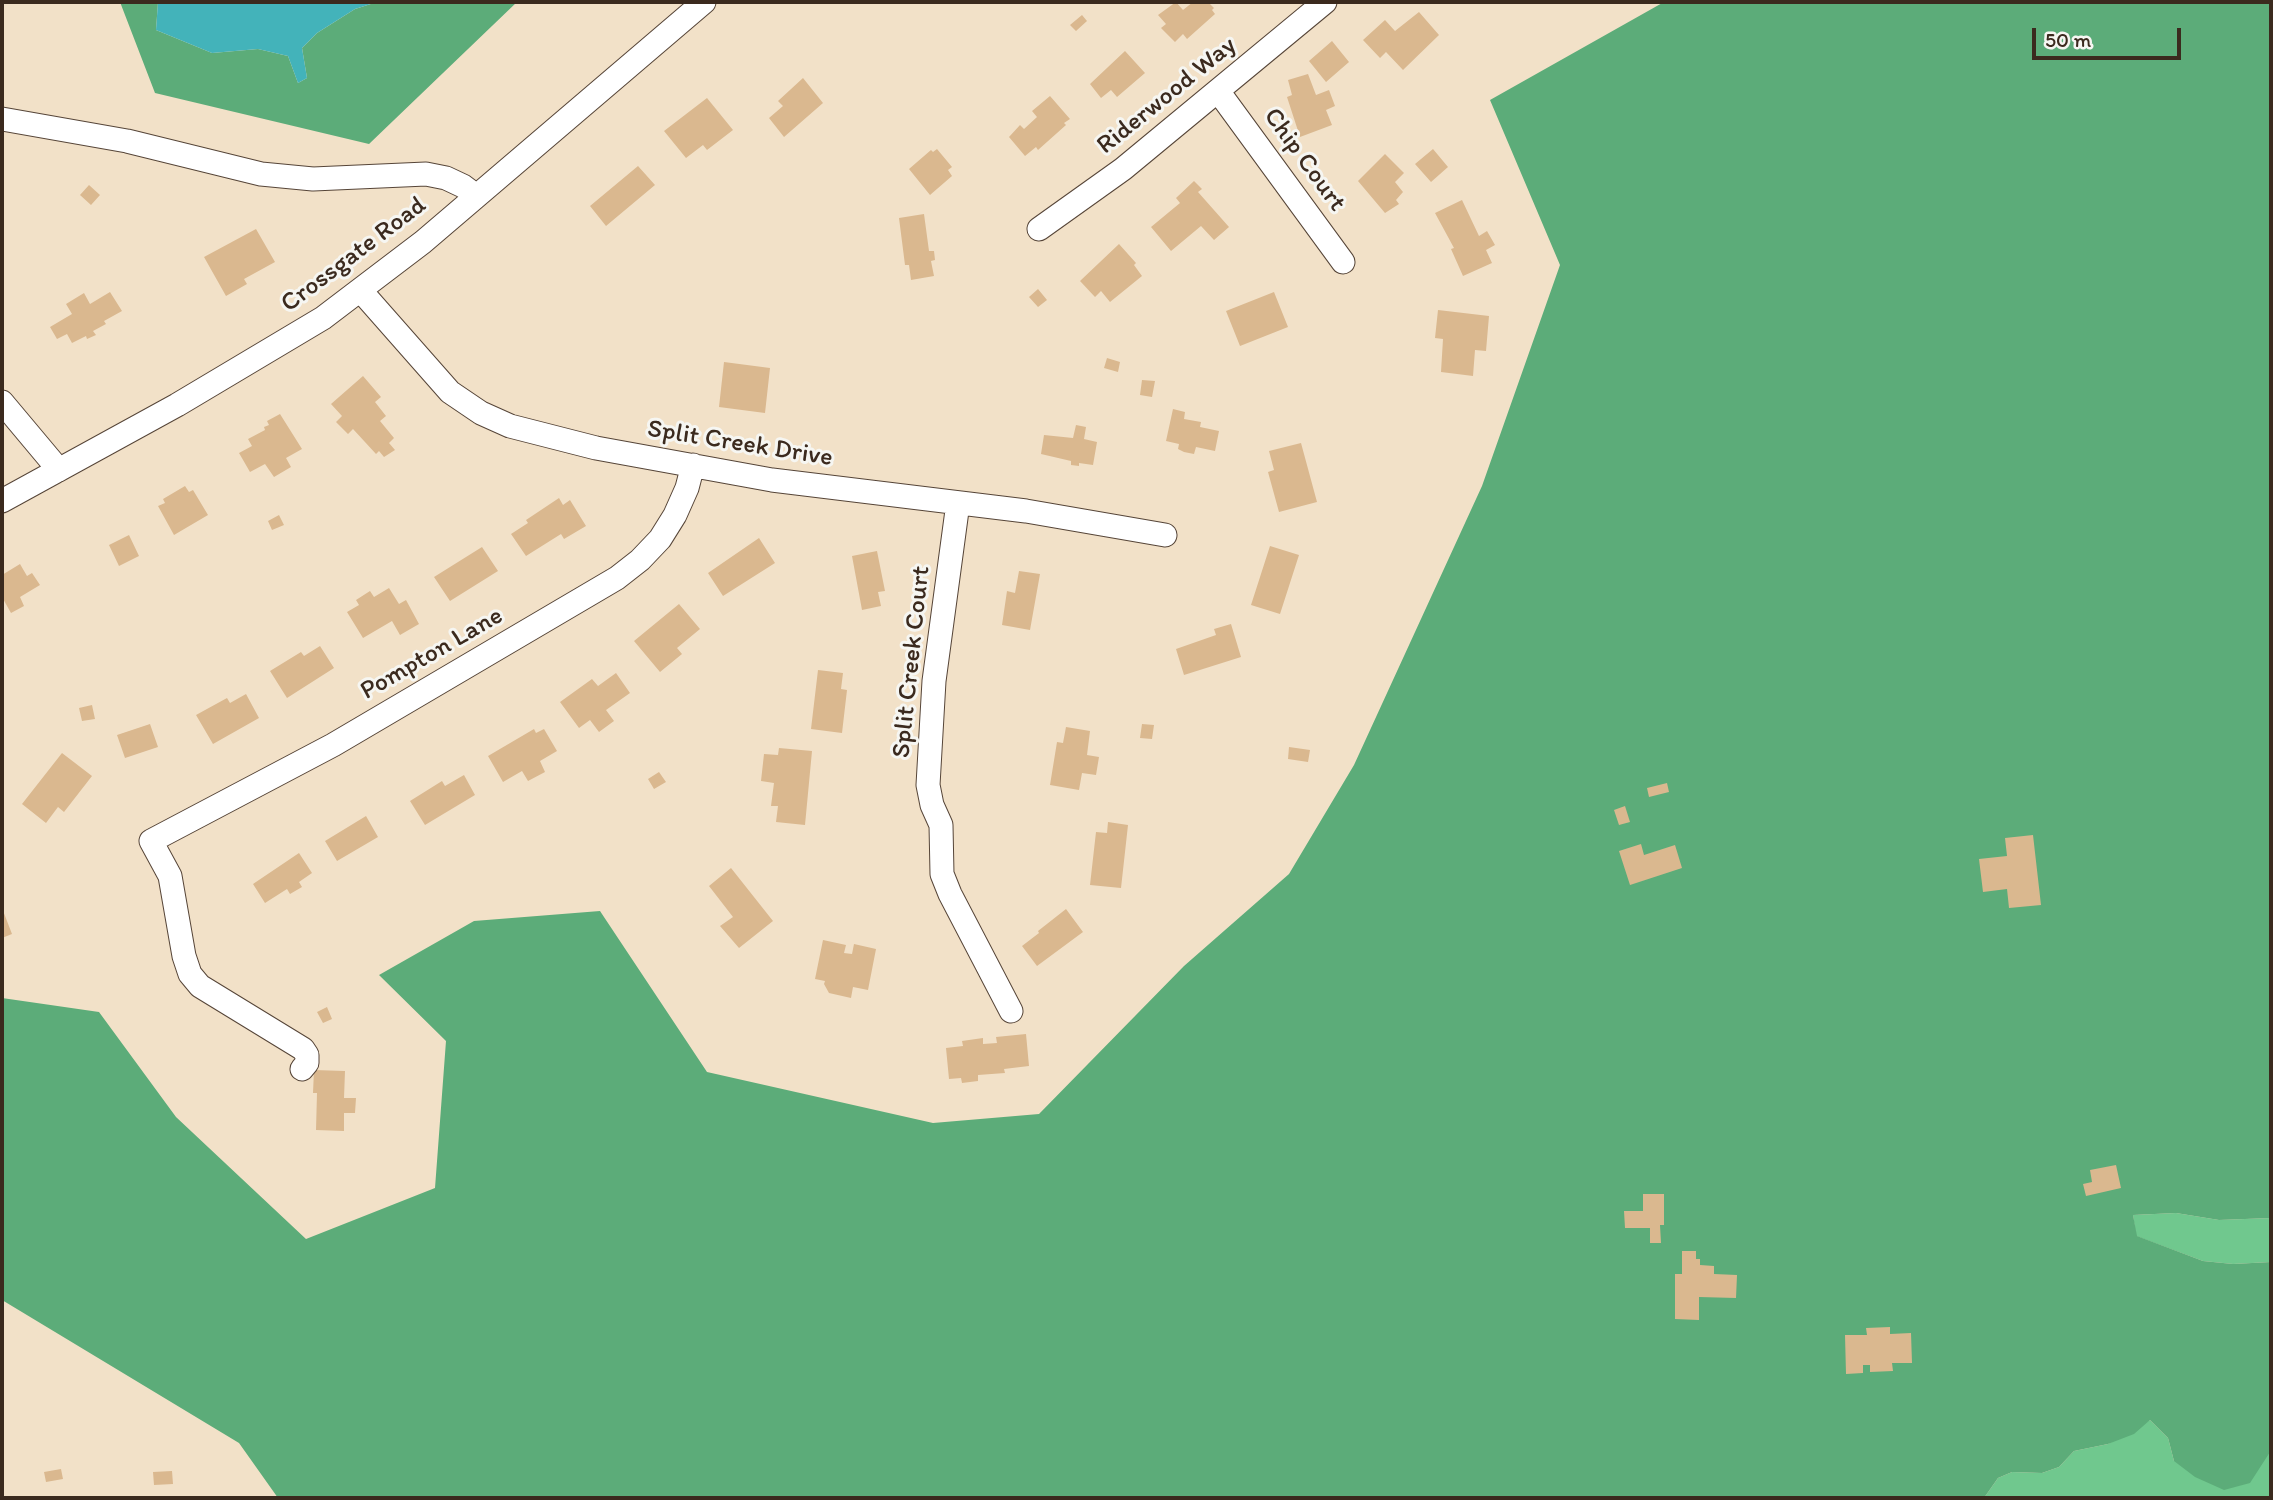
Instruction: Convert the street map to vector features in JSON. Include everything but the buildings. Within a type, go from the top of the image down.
[{"type":"street","name":"Crossgate Road","points":[[2,501],[277,347],[361,291],[423,242],[704,2]]},
{"type":"street","name":"Riderwood Way","points":[[1040,229],[1123,169],[1325,2]]},
{"type":"street","name":"Chip Court","points":[[1219,91],[1343,262]]},
{"type":"street","points":[[2,119],[127,141],[261,174],[313,179],[426,174],[446,178],[475,195]]},
{"type":"street","name":"Split Creek Drive","points":[[361,291],[450,392],[481,413],[510,426],[571,442],[772,480],[1026,511],[1165,535]]},
{"type":"street","points":[[2,402],[60,470]]},
{"type":"street","name":"Pompton Lane","points":[[302,1069],[307,1063],[307,1055],[303,1049],[200,986],[190,974],[184,956],[170,876],[151,841],[333,745],[617,578],[640,560],[660,539],[687,488],[693,465]]},
{"type":"street","name":"Split Creek Court","points":[[958,503],[933,681],[928,785],[932,806],[941,825],[943,874],[950,894],[1012,1011]]},
{"type":"green space","points":[[120,2],[158,2],[156,30],[212,53],[258,49],[288,56],[298,83],[307,78],[302,48],[317,33],[355,9],[377,2],[517,2],[369,144],[155,93]]},
{"type":"green space","points":[[1664,2],[2271,2],[2271,1218],[2219,1220],[2176,1213],[2133,1215],[2137,1236],[2203,1261],[2233,1264],[2271,1262],[2271,1446],[2250,1483],[2224,1490],[2195,1477],[2174,1461],[2168,1438],[2150,1420],[2134,1434],[2108,1444],[2074,1451],[2059,1467],[2042,1473],[2012,1472],[1998,1478],[1984,1498],[278,1498],[239,1443],[2,1300],[2,998],[99,1012],[176,1117],[306,1239],[435,1188],[446,1041],[379,975],[474,921],[600,911],[707,1072],[933,1123],[1039,1114],[1184,966],[1289,874],[1354,765],[1482,486],[1560,265],[1490,100]]},
{"type":"green space","points":[[2176,1213],[2219,1220],[2271,1218],[2271,1262],[2233,1264],[2203,1261],[2136,1236],[2133,1215]]},
{"type":"green space","points":[[2150,1420],[2168,1438],[2174,1461],[2270,1452],[2271,1446],[2271,1498],[1984,1498],[1998,1478],[2012,1472],[2042,1473],[2059,1467],[2074,1451],[2108,1444]]},
{"type":"water","points":[[158,2],[377,2],[355,9],[317,33],[302,48],[307,78],[298,83],[288,56],[258,49],[212,53],[156,30]]}]
